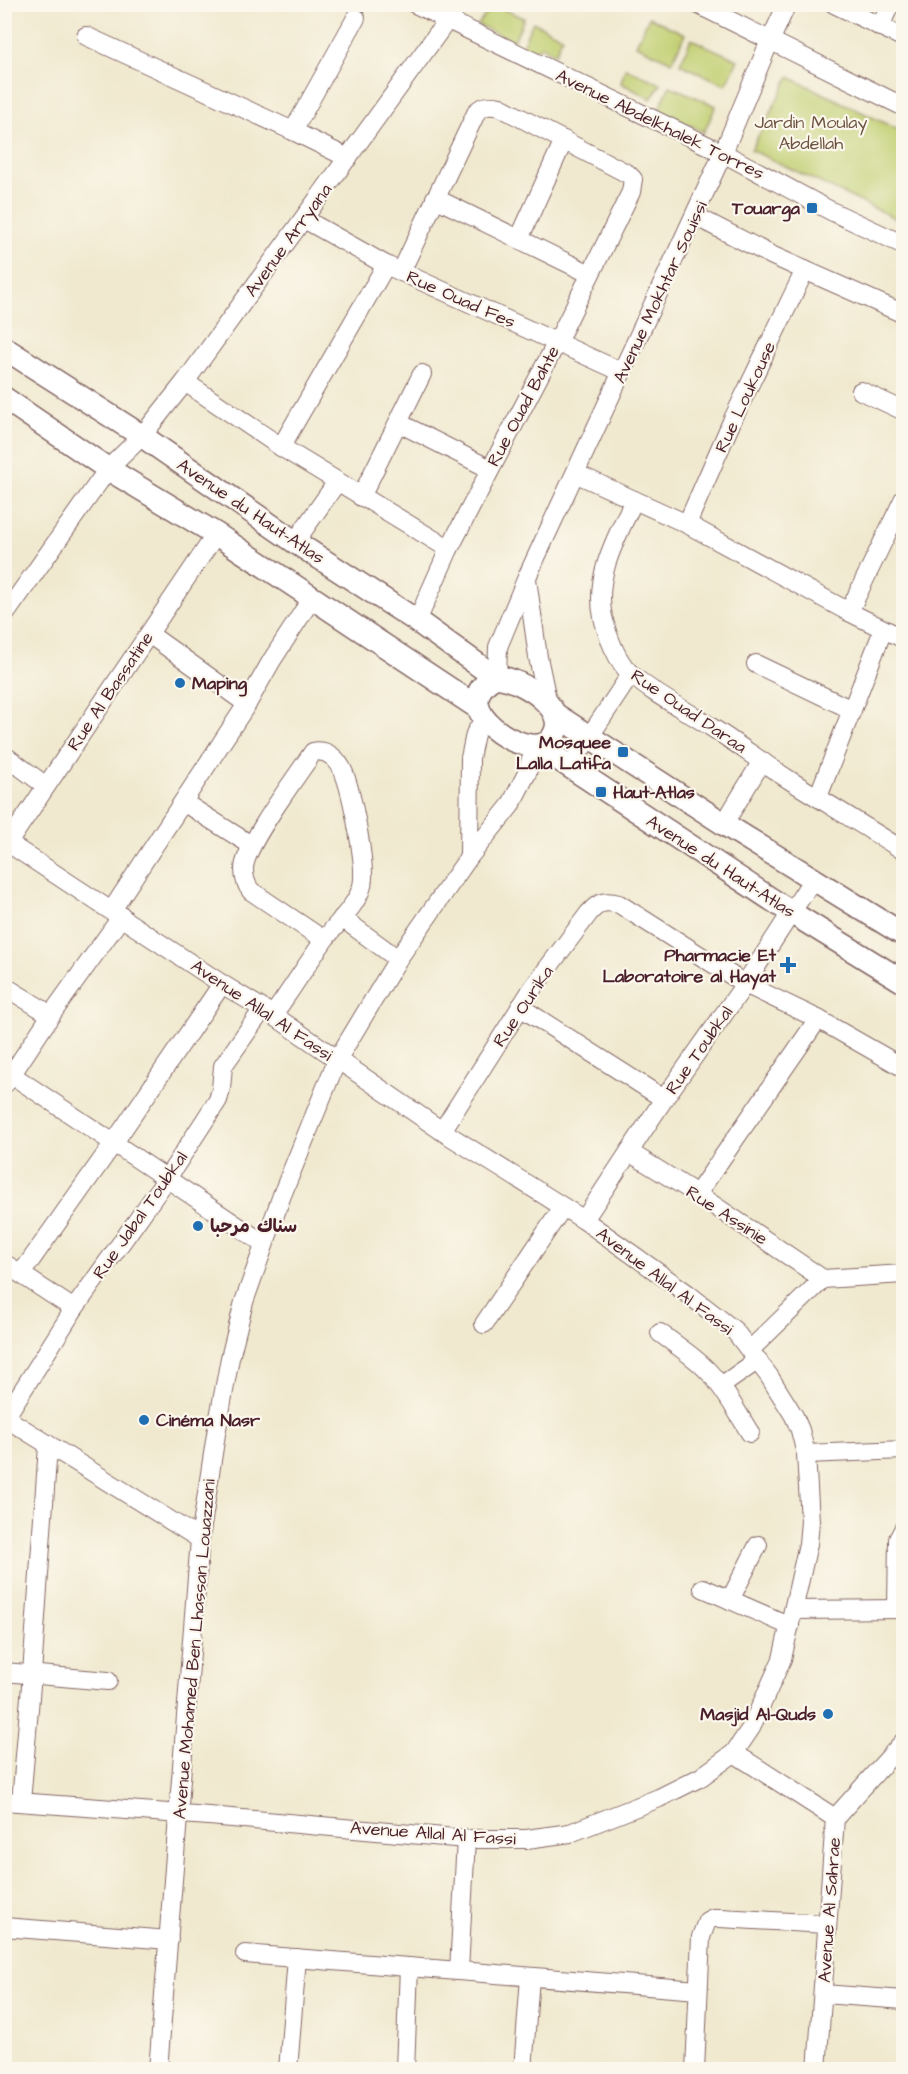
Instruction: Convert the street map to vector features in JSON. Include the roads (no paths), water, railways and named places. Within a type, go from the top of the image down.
[{"type":"main road","name":"Avenue du Haut-Atlas","points":[[4,348],[141,436],[295,542],[417,621],[496,677]]},
{"type":"main road","name":"Avenue du Haut-Atlas","points":[[4,398],[108,469],[216,534],[481,713]]},
{"type":"main road","points":[[496,677],[519,683],[552,710],[556,730],[550,741],[538,747],[506,736],[481,713],[478,695],[485,683],[496,677]]},
{"type":"main road","name":"Avenue du Haut-Atlas","points":[[552,710],[724,824],[902,931]]},
{"type":"main road","name":"Avenue du Haut-Atlas","points":[[538,747],[792,913],[903,982]]},
{"type":"street","name":"Avenue Abdelkhalek Torres","points":[[415,4],[723,153],[831,211],[903,245]]},
{"type":"street","name":"Avenue Arryana","points":[[4,616],[108,469],[141,436],[185,382],[459,4]]},
{"type":"street","points":[[697,4],[903,107]]},
{"type":"street","name":"Avenue Mokhtar Souissi","points":[[496,677],[498,647],[527,577],[577,474],[695,216],[787,4]]},
{"type":"street","points":[[834,4],[903,38]]},
{"type":"street","points":[[880,27],[890,4]]},
{"type":"street","points":[[293,131],[356,18]]},
{"type":"street","points":[[86,36],[348,158]]},
{"type":"street","points":[[281,447],[435,198],[477,111],[486,106],[500,107],[564,140],[519,239]]},
{"type":"street","name":"Rue Ouad Bahte","points":[[417,621],[449,549],[631,192],[633,179],[628,174],[564,140]]},
{"type":"street","points":[[435,198],[590,274]]},
{"type":"street","points":[[695,216],[772,256],[903,314]]},
{"type":"street","name":"Rue Ouad Fes","points":[[304,219],[393,268],[622,372]]},
{"type":"street","name":"Rue Loukouse","points":[[687,524],[732,421],[805,270]]},
{"type":"street","points":[[361,497],[422,374]]},
{"type":"street","points":[[185,382],[281,447],[449,549]]},
{"type":"street","points":[[861,392],[903,411]]},
{"type":"street","points":[[399,423],[490,469]]},
{"type":"street","points":[[577,474],[687,524],[903,639]]},
{"type":"street","points":[[295,542],[337,482]]},
{"type":"street","points":[[849,612],[903,498]]},
{"type":"street","name":"Rue Ouad Daraa","points":[[634,500],[609,555],[602,580],[601,601],[603,618],[613,644],[630,674],[789,780],[903,851]]},
{"type":"street","name":"Rue Al Bassatine","points":[[6,846],[216,534]]},
{"type":"street","points":[[527,577],[538,657],[552,710]]},
{"type":"street","points":[[263,1244],[113,1144],[8,1080],[117,913],[183,802],[312,598]]},
{"type":"street","points":[[818,797],[883,630]]},
{"type":"street","points":[[149,634],[246,704]]},
{"type":"street","points":[[756,664],[852,710]]},
{"type":"street","points":[[570,766],[630,674]]},
{"type":"street","points":[[469,856],[470,758],[481,713]]},
{"type":"street","name":"Avenue Mohamed Ben Lhassan Louazzani","points":[[158,2070],[200,1539],[230,1358],[244,1302],[263,1244],[299,1150],[337,1060],[398,959],[469,856],[510,806],[538,747]]},
{"type":"street","name":"Rue Jabal Toubkal","points":[[5,1417],[74,1309],[166,1180],[218,1100],[223,1066],[360,893],[363,883],[362,872],[350,789],[342,768],[333,756],[324,751],[313,752],[251,845]]},
{"type":"street","points":[[4,755],[46,786]]},
{"type":"street","points":[[724,824],[762,760]]},
{"type":"street","points":[[183,802],[251,845],[244,868],[247,886],[262,900],[324,940]]},
{"type":"street","name":"Avenue Allal Al Fassi","points":[[6,846],[117,913],[222,984],[268,1012],[442,1131],[584,1220],[688,1294],[734,1330],[754,1355],[794,1416],[804,1441],[810,1521],[808,1544],[782,1659],[751,1728],[734,1753],[701,1777],[659,1798],[570,1833],[527,1839],[466,1839],[13,1802]]},
{"type":"street","name":"Rue Toubkal","points":[[584,1220],[664,1099],[745,984],[813,879]]},
{"type":"street","name":"Rue Ourika","points":[[442,1131],[520,1007],[595,906],[604,902],[619,904],[745,984]]},
{"type":"street","points":[[342,918],[398,959]]},
{"type":"street","points":[[21,1274],[222,984]]},
{"type":"street","points":[[745,984],[818,1019],[903,1068]]},
{"type":"street","points":[[4,986],[51,1015]]},
{"type":"street","points":[[520,1007],[664,1099]]},
{"type":"street","points":[[697,1194],[818,1019]]},
{"type":"street","name":"Rue Assinie","points":[[629,1152],[697,1194],[823,1279]]},
{"type":"street","points":[[484,1324],[563,1207]]},
{"type":"street","points":[[4,1263],[74,1309]]},
{"type":"street","points":[[721,1386],[754,1355],[823,1279],[903,1274]]},
{"type":"street","points":[[660,1333],[708,1370],[721,1386],[750,1433]]},
{"type":"street","points":[[5,1417],[200,1539]]},
{"type":"street","points":[[13,1802],[32,1674],[48,1446]]},
{"type":"street","points":[[806,1454],[903,1450]]},
{"type":"street","points":[[703,1588],[730,1600],[792,1618],[900,1609],[898,1539],[903,1528]]},
{"type":"street","points":[[730,1600],[758,1545]]},
{"type":"street","points":[[4,1672],[108,1681]]},
{"type":"street","name":"Avenue Al Sahrae","points":[[818,2070],[826,1924],[835,1818],[902,1744]]},
{"type":"street","points":[[734,1753],[835,1818]]},
{"type":"street","points":[[459,1971],[466,1839]]},
{"type":"street","points":[[695,2070],[701,1937],[705,1923],[720,1918],[826,1924]]},
{"type":"street","points":[[4,1928],[169,1940]]},
{"type":"street","points":[[245,1954],[698,1990]]},
{"type":"street","points":[[288,2070],[297,1958]]},
{"type":"street","points":[[405,2070],[409,1967]]},
{"type":"street","points":[[523,2070],[530,1977]]},
{"type":"street","points":[[823,1994],[903,2000]]},
{"type":"place","name":"Touarga","points":[[812,208]]},
{"type":"place","name":"Maping","points":[[180,683]]},
{"type":"place","name":"Mosquee Lalla Latifa","points":[[623,752]]},
{"type":"place","name":"Haut-Atlas","points":[[601,792]]},
{"type":"place","name":"Pharmacie Et Laboratoire al Hayat","points":[[788,965]]},
{"type":"place","name":"سناك مرحبا","points":[[198,1226]]},
{"type":"place","name":"Cinéma Nasr","points":[[144,1420]]},
{"type":"place","name":"Masjid Al-Quds","points":[[828,1714]]},
{"type":"park label","name":"Jardin Moulay Abdellah","points":[[811,132]]}]
